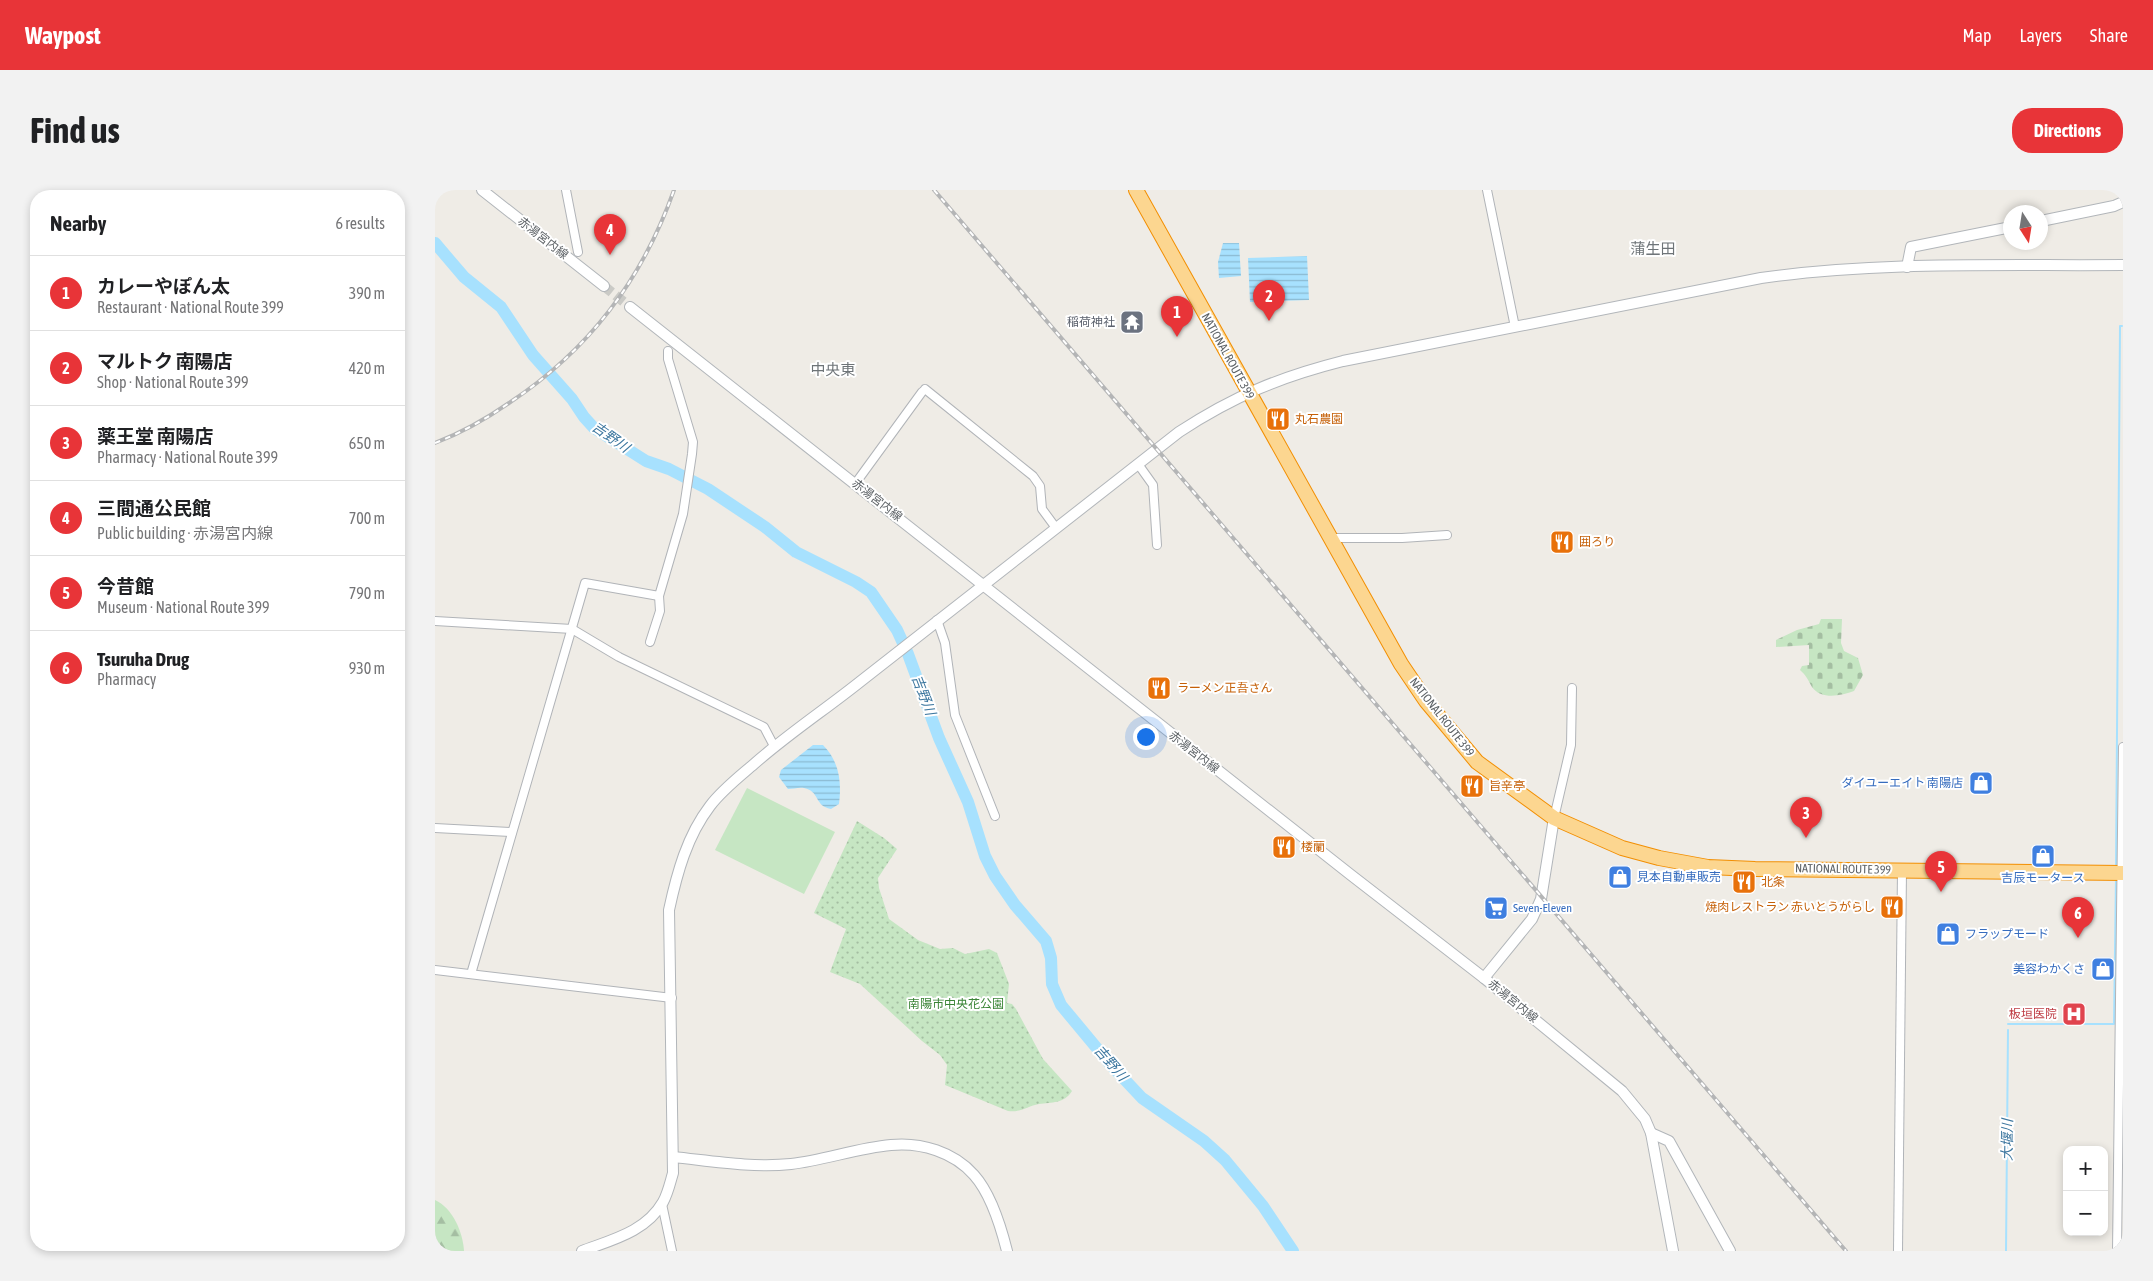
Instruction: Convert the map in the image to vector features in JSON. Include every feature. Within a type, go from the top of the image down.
[{"type":"highway","name":"NATIONAL ROUTE 399","points":[[1136,190],[1401,664],[1444,723],[1477,762],[1495,777],[1554,818],[1622,848],[1659,858],[1708,867],[2122,873]]},
{"type":"street","name":"赤湯宮内線","points":[[482,190],[604,286]]},
{"type":"street","points":[[566,190],[578,252]]},
{"type":"street","points":[[1487,190],[1515,327]]},
{"type":"street","points":[[2048,220],[2114,206],[2123,202]]},
{"type":"street","points":[[1907,268],[1911,247],[2003,229]]},
{"type":"street","points":[[582,1251],[595,1249],[623,1237],[645,1222],[662,1204],[673,1173],[672,998],[669,910],[677,875],[691,837],[712,803],[734,780],[774,746],[860,682],[1138,464],[1205,415],[1248,392],[1303,371],[1343,361],[1761,278],[1799,273],[1907,268],[2123,265]]},
{"type":"street","name":"赤湯宮内線","points":[[630,308],[1484,978],[1622,1091],[1645,1119],[1651,1133],[1673,1251]]},
{"type":"street","points":[[650,642],[660,611],[659,596],[683,514],[693,442],[667,359],[669,351]]},
{"type":"street","points":[[855,484],[924,391],[1033,476],[1040,486],[1042,509],[1056,528]]},
{"type":"street","points":[[1138,464],[1153,485],[1157,545]]},
{"type":"street","points":[[1330,538],[1402,538],[1447,535]]},
{"type":"street","points":[[471,974],[585,583],[659,596]]},
{"type":"street","points":[[937,620],[945,643],[955,715],[995,816]]},
{"type":"street","points":[[435,621],[572,629],[619,657],[764,727],[774,746]]},
{"type":"street","points":[[1484,978],[1532,919],[1541,898],[1554,818],[1571,745],[1572,688]]},
{"type":"street","points":[[2117,1251],[2123,747]]},
{"type":"street","points":[[435,828],[512,832]]},
{"type":"street","points":[[1899,1251],[1902,870]]},
{"type":"street","points":[[435,970],[672,998]]},
{"type":"street","points":[[1651,1133],[1669,1141],[1730,1251]]},
{"type":"street","points":[[673,1157],[745,1164],[788,1164],[817,1160],[892,1144],[919,1145],[939,1151],[959,1162],[974,1175],[984,1190],[992,1208],[1007,1251]]},
{"type":"street","points":[[662,1204],[672,1251]]},
{"type":"green space","points":[[1821,619],[1842,619],[1841,643],[1844,651],[1858,658],[1863,675],[1854,691],[1831,696],[1821,694],[1812,687],[1800,670],[1802,666],[1809,665],[1809,645],[1776,647],[1776,640],[1797,630],[1819,624]]},
{"type":"green space","points":[[747,788],[835,832],[804,894],[715,850]]},
{"type":"green space","name":"南陽市中央花公園","points":[[857,821],[884,838],[897,849],[878,878],[879,888],[889,919],[918,940],[940,949],[953,948],[965,954],[989,949],[997,953],[1009,984],[1007,1003],[1012,1004],[1016,1009],[1043,1059],[1072,1091],[1069,1095],[1057,1102],[1008,1111],[945,1085],[947,1065],[940,1055],[860,984],[830,972],[846,929],[814,913]]},
{"type":"green space","points":[[435,1200],[447,1209],[456,1222],[462,1237],[464,1251],[435,1251]]},
{"type":"water","points":[[1223,243],[1239,243],[1241,276],[1219,278],[1218,262]]},
{"type":"water","points":[[1307,256],[1309,300],[1250,302],[1248,258]]},
{"type":"water","points":[[813,745],[823,745],[833,758],[838,772],[839,804],[831,809],[822,805],[813,792],[809,790],[802,788],[788,789],[779,777],[781,770]]},
{"type":"waterway","name":"吉野川","points":[[435,243],[464,277],[501,307],[533,355],[572,399],[594,428],[646,461],[669,469],[708,489],[765,527],[796,552],[856,582],[871,592],[897,630],[908,654],[939,738],[968,802],[985,856],[995,876],[1015,905],[1046,941],[1051,958],[1052,984],[1061,1005],[1110,1064],[1142,1098],[1204,1141],[1225,1160],[1263,1206],[1293,1251]]},
{"type":"waterway","name":"大堰川","points":[[2116,868],[2120,326],[2122,326]]},
{"type":"waterway","name":"大堰川","points":[[2008,1024],[2114,1024],[2116,877]]},
{"type":"waterway","name":"大堰川","points":[[2006,1251],[2008,1030]]},
{"type":"tunnel","points":[[604,286],[630,307]]},
{"type":"railway","points":[[435,443],[473,425],[509,403],[564,360],[588,336],[629,283],[646,254],[674,190]]},
{"type":"railway","points":[[934,190],[1846,1251]]},
{"type":"place","name":"三間通公民館","points":[[610,255]]},
{"type":"place","name":"マルトク 南陽店","points":[[1269,321]]},
{"type":"place","name":"稲荷神社","points":[[1132,322]]},
{"type":"place","name":"カレーやぽん太","points":[[1177,337]]},
{"type":"place","name":"丸石農園","points":[[1278,419]]},
{"type":"place","name":"囲ろり","points":[[1562,542]]},
{"type":"place","name":"ラーメン正吾さん","points":[[1159,688]]},
{"type":"place","name":"ダイユーエイト 南陽店","points":[[1981,783]]},
{"type":"place","name":"旨辛亭","points":[[1472,786]]},
{"type":"place","name":"薬王堂 南陽店","points":[[1806,838]]},
{"type":"place","name":"楼蘭","points":[[1284,847]]},
{"type":"place","name":"吉辰モータース","points":[[2043,856]]},
{"type":"place","name":"見本自動車販売","points":[[1620,877]]},
{"type":"place","name":"北条","points":[[1744,882]]},
{"type":"place","name":"今昔館","points":[[1941,892]]},
{"type":"place","name":"焼肉レストラン 赤いとうがらし","points":[[1892,907]]},
{"type":"place","name":"Seven-Eleven","points":[[1496,908]]},
{"type":"place","name":"フラップモード","points":[[1948,934]]},
{"type":"place","name":"Tsuruha Drug","points":[[2078,938]]},
{"type":"place","name":"美容わかくさ","points":[[2103,969]]},
{"type":"place","name":"板垣医院","points":[[2074,1014]]},
{"type":"district","name":"蒲生田","points":[[1653,248]]},
{"type":"district","name":"中央東","points":[[833,369]]}]
